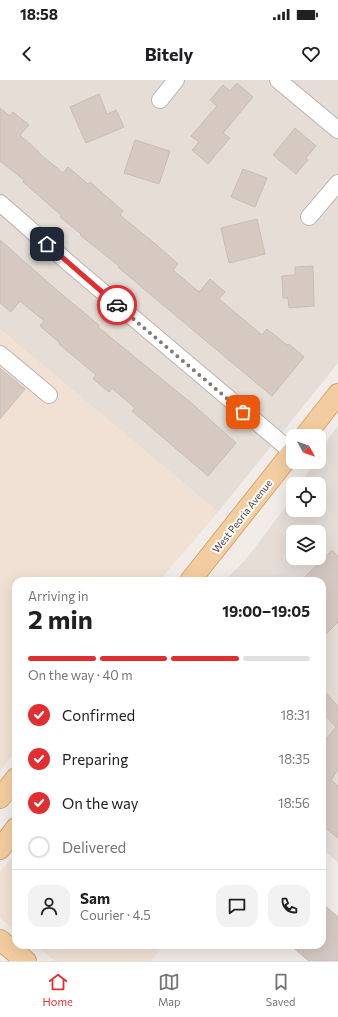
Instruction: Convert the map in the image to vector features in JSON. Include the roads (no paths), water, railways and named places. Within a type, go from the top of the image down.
[{"type":"main road","points":[[310,429],[338,394]]},
{"type":"main road","name":"West Peoria Avenue","points":[[193,577],[286,460]]},
{"type":"main road","points":[[0,798],[12,783]]},
{"type":"main road","points":[[0,849],[12,833]]},
{"type":"main road","points":[[0,940],[26,961]]},
{"type":"street","points":[[160,100],[176,80]]},
{"type":"street","points":[[278,80],[338,130]]},
{"type":"street","points":[[309,217],[338,183]]},
{"type":"street","points":[[0,203],[82,276],[286,447]]},
{"type":"street","points":[[0,354],[49,395]]}]
